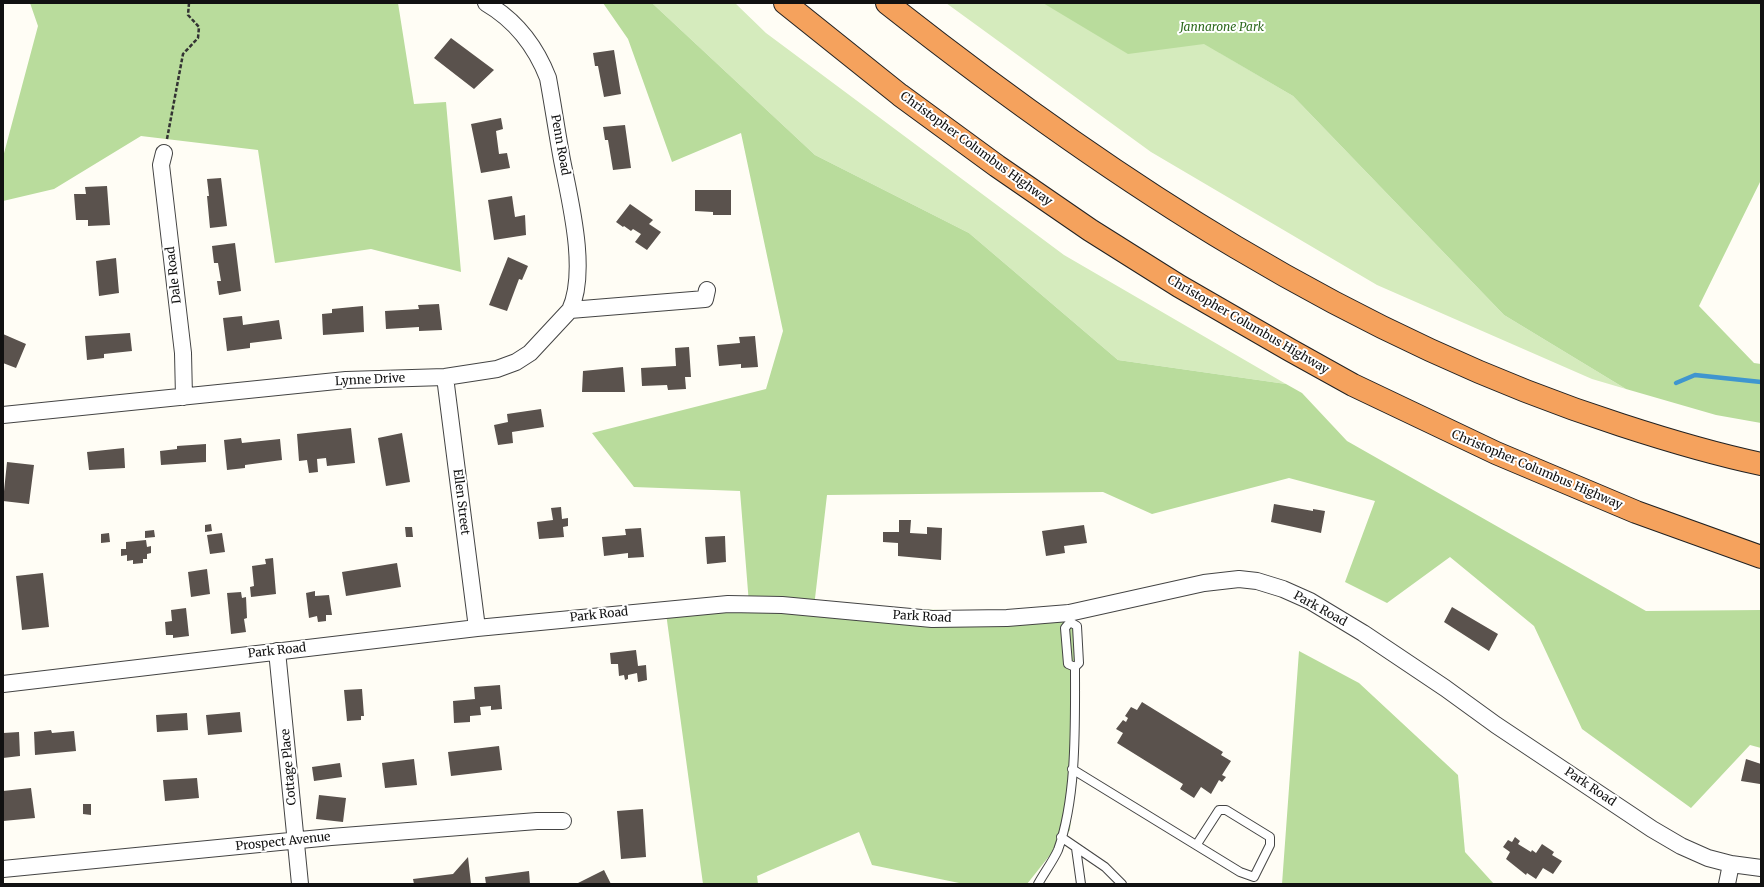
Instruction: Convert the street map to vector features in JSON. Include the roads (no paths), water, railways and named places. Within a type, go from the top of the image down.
[{"type":"highway","name":"Christopher Columbus Highway","points":[[785,3],[900,95],[997,166],[1090,230],[1179,286],[1290,350],[1353,385],[1496,453],[1636,512],[1761,557]]},
{"type":"highway","points":[[887,3],[980,76],[1118,173],[1191,219],[1332,301],[1412,341],[1528,392],[1581,412],[1661,438],[1761,464]]},
{"type":"street","name":"Penn Road","points":[[486,3],[514,26],[531,43],[541,58],[548,78],[575,232],[577,270],[575,299],[570,310]]},
{"type":"street","name":"Dale Road","points":[[164,153],[161,165],[183,353],[184,397]]},
{"type":"street","points":[[570,310],[706,299],[707,290]]},
{"type":"street","name":"Lynne Drive","points":[[3,415],[346,380],[445,377],[497,369],[516,362],[530,353],[545,340],[570,310]]},
{"type":"street","name":"Ellen Street","points":[[445,377],[477,628]]},
{"type":"street","name":"Park Road","points":[[3,684],[477,628],[728,604],[782,605],[932,618],[1070,618],[1204,583],[1239,579],[1257,581],[1283,589],[1310,601],[1363,633],[1652,829],[1708,858],[1731,864],[1761,868]]},
{"type":"street","name":"Cottage Place","points":[[277,651],[300,884]]},
{"type":"street","name":"Prospect Avenue","points":[[3,869],[296,841],[537,821],[563,821]]},
{"type":"street","points":[[1727,884],[1731,864]]},
{"type":"lane","points":[[1070,618],[1077,626],[1079,663],[1074,667],[1068,664],[1064,628],[1070,618]]},
{"type":"lane","points":[[1038,884],[1058,851],[1066,819],[1072,784],[1074,667]]},
{"type":"lane","points":[[1072,769],[1197,844],[1240,872],[1254,877],[1270,845],[1270,837],[1226,810],[1219,810],[1197,844]]},
{"type":"lane","points":[[1061,837],[1105,867],[1122,884]]},
{"type":"lane","points":[[1073,884],[1080,880],[1076,848]]},
{"type":"waterway","points":[[1676,383],[1695,375],[1761,382]]},
{"type":"park label","name":"Jannarone Park","points":[[1222,28]]}]
